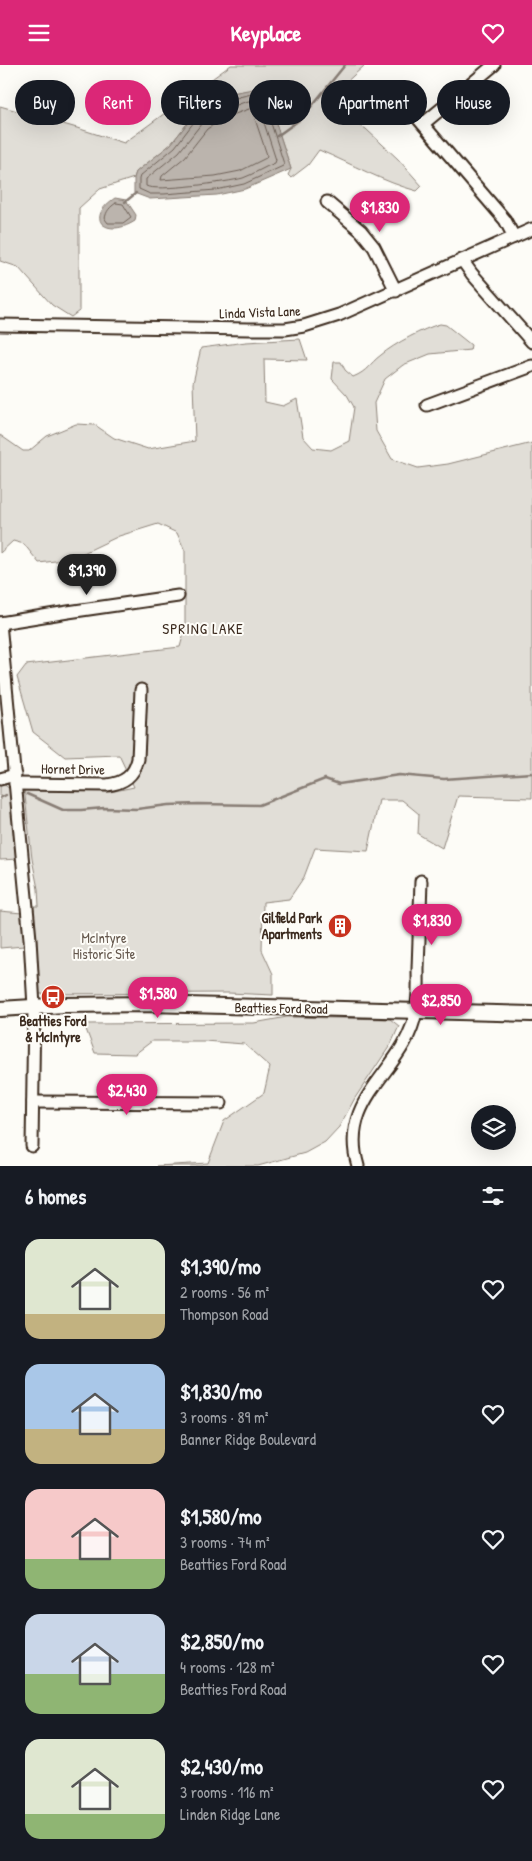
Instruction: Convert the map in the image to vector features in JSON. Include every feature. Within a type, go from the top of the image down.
[{"type":"main road","name":"Beatties Ford Road","points":[[0,1009],[149,1004],[532,1014]]},
{"type":"street","points":[[427,121],[494,65]]},
{"type":"street","points":[[424,125],[505,220],[514,237]]},
{"type":"street","points":[[327,202],[361,231],[374,247],[396,291]]},
{"type":"street","name":"Linda Vista Lane","points":[[0,325],[285,329],[304,327],[396,291],[532,229]]},
{"type":"street","points":[[462,260],[532,343]]},
{"type":"street","points":[[427,405],[532,367]]},
{"type":"street","points":[[32,1146],[34,1007],[28,911],[0,623],[178,596]]},
{"type":"street","name":"Hornet Drive","points":[[0,779],[107,785],[115,784],[129,777],[136,768],[138,759],[141,689]]},
{"type":"street","points":[[358,1166],[353,1143],[355,1121],[367,1096],[408,1034],[417,1011],[421,881]]},
{"type":"street","points":[[33,1103],[221,1103]]},
{"type":"green space","points":[[231,65],[365,65],[349,80],[321,80],[321,125],[359,125],[366,129],[398,159],[422,186],[417,191],[404,187],[319,150],[308,165],[291,178],[288,175],[291,169],[277,125],[311,125],[311,80],[249,80],[249,94],[239,92],[239,80],[210,80]]},
{"type":"green space","points":[[0,106],[15,110],[15,125],[66,125],[124,143],[161,116],[161,125],[186,125],[171,144],[136,172],[134,178],[100,189],[79,208],[79,311],[71,317],[52,305],[18,267],[0,261]]},
{"type":"green space","name":"McIntyre Historic Site","points":[[440,324],[446,325],[471,345],[470,350],[430,354],[403,365],[385,379],[374,403],[376,431],[392,459],[418,468],[448,464],[532,443],[532,798],[458,796],[442,848],[418,834],[419,814],[402,800],[379,800],[368,851],[315,848],[304,877],[289,899],[263,902],[262,950],[273,974],[273,995],[228,993],[37,994],[32,906],[39,906],[38,889],[32,859],[24,787],[110,792],[134,787],[119,755],[65,757],[33,732],[17,677],[26,665],[180,647],[185,629],[185,551],[177,533],[158,524],[119,536],[71,559],[39,563],[24,544],[13,541],[0,553],[0,435],[23,451],[29,451],[47,436],[76,424],[95,425],[114,438],[148,449],[195,441],[193,383],[201,348],[246,342],[300,339],[307,360],[264,359],[265,402],[283,406],[297,399],[303,437],[313,448],[331,450],[349,441],[354,407],[347,395],[332,379],[334,362],[341,362],[345,370],[353,377],[362,372],[393,346]]},
{"type":"green space","points":[[2,783],[10,789],[19,859],[0,860],[0,784]]},
{"type":"green space","points":[[0,911],[22,913],[24,946],[0,948]]},
{"type":"green space","points":[[287,1017],[390,1019],[399,1026],[391,1044],[355,1098],[339,1127],[325,1142],[305,1153],[258,1166],[157,1166],[208,1163],[224,1121],[264,1093],[270,1067],[244,1044],[204,1041],[152,1041],[135,1054],[95,1053],[84,1024],[254,1023]]},
{"type":"water","points":[[249,90],[249,125],[277,125],[291,169],[245,189],[217,195],[150,199],[134,193],[136,172],[171,144],[186,125],[239,125],[239,92]]},
{"type":"water","points":[[115,198],[126,200],[136,215],[135,221],[116,228],[102,224],[100,219],[101,213]]},
{"type":"waterway","points":[[277,136],[302,118],[345,65]]},
{"type":"waterway","points":[[125,202],[136,193]]},
{"type":"waterway","points":[[27,794],[63,810],[137,809],[198,804],[259,805],[325,779],[339,784],[399,775],[444,779],[532,773]]},
{"type":"waterway","points":[[0,798],[6,795]]},
{"type":"place","name":"Gilfield Park Apartments","points":[[340,926]]},
{"type":"place","name":"Beatties Ford & McIntyre","points":[[53,997]]},
{"type":"district","name":"SPRING LAKE","points":[[203,629]]}]
